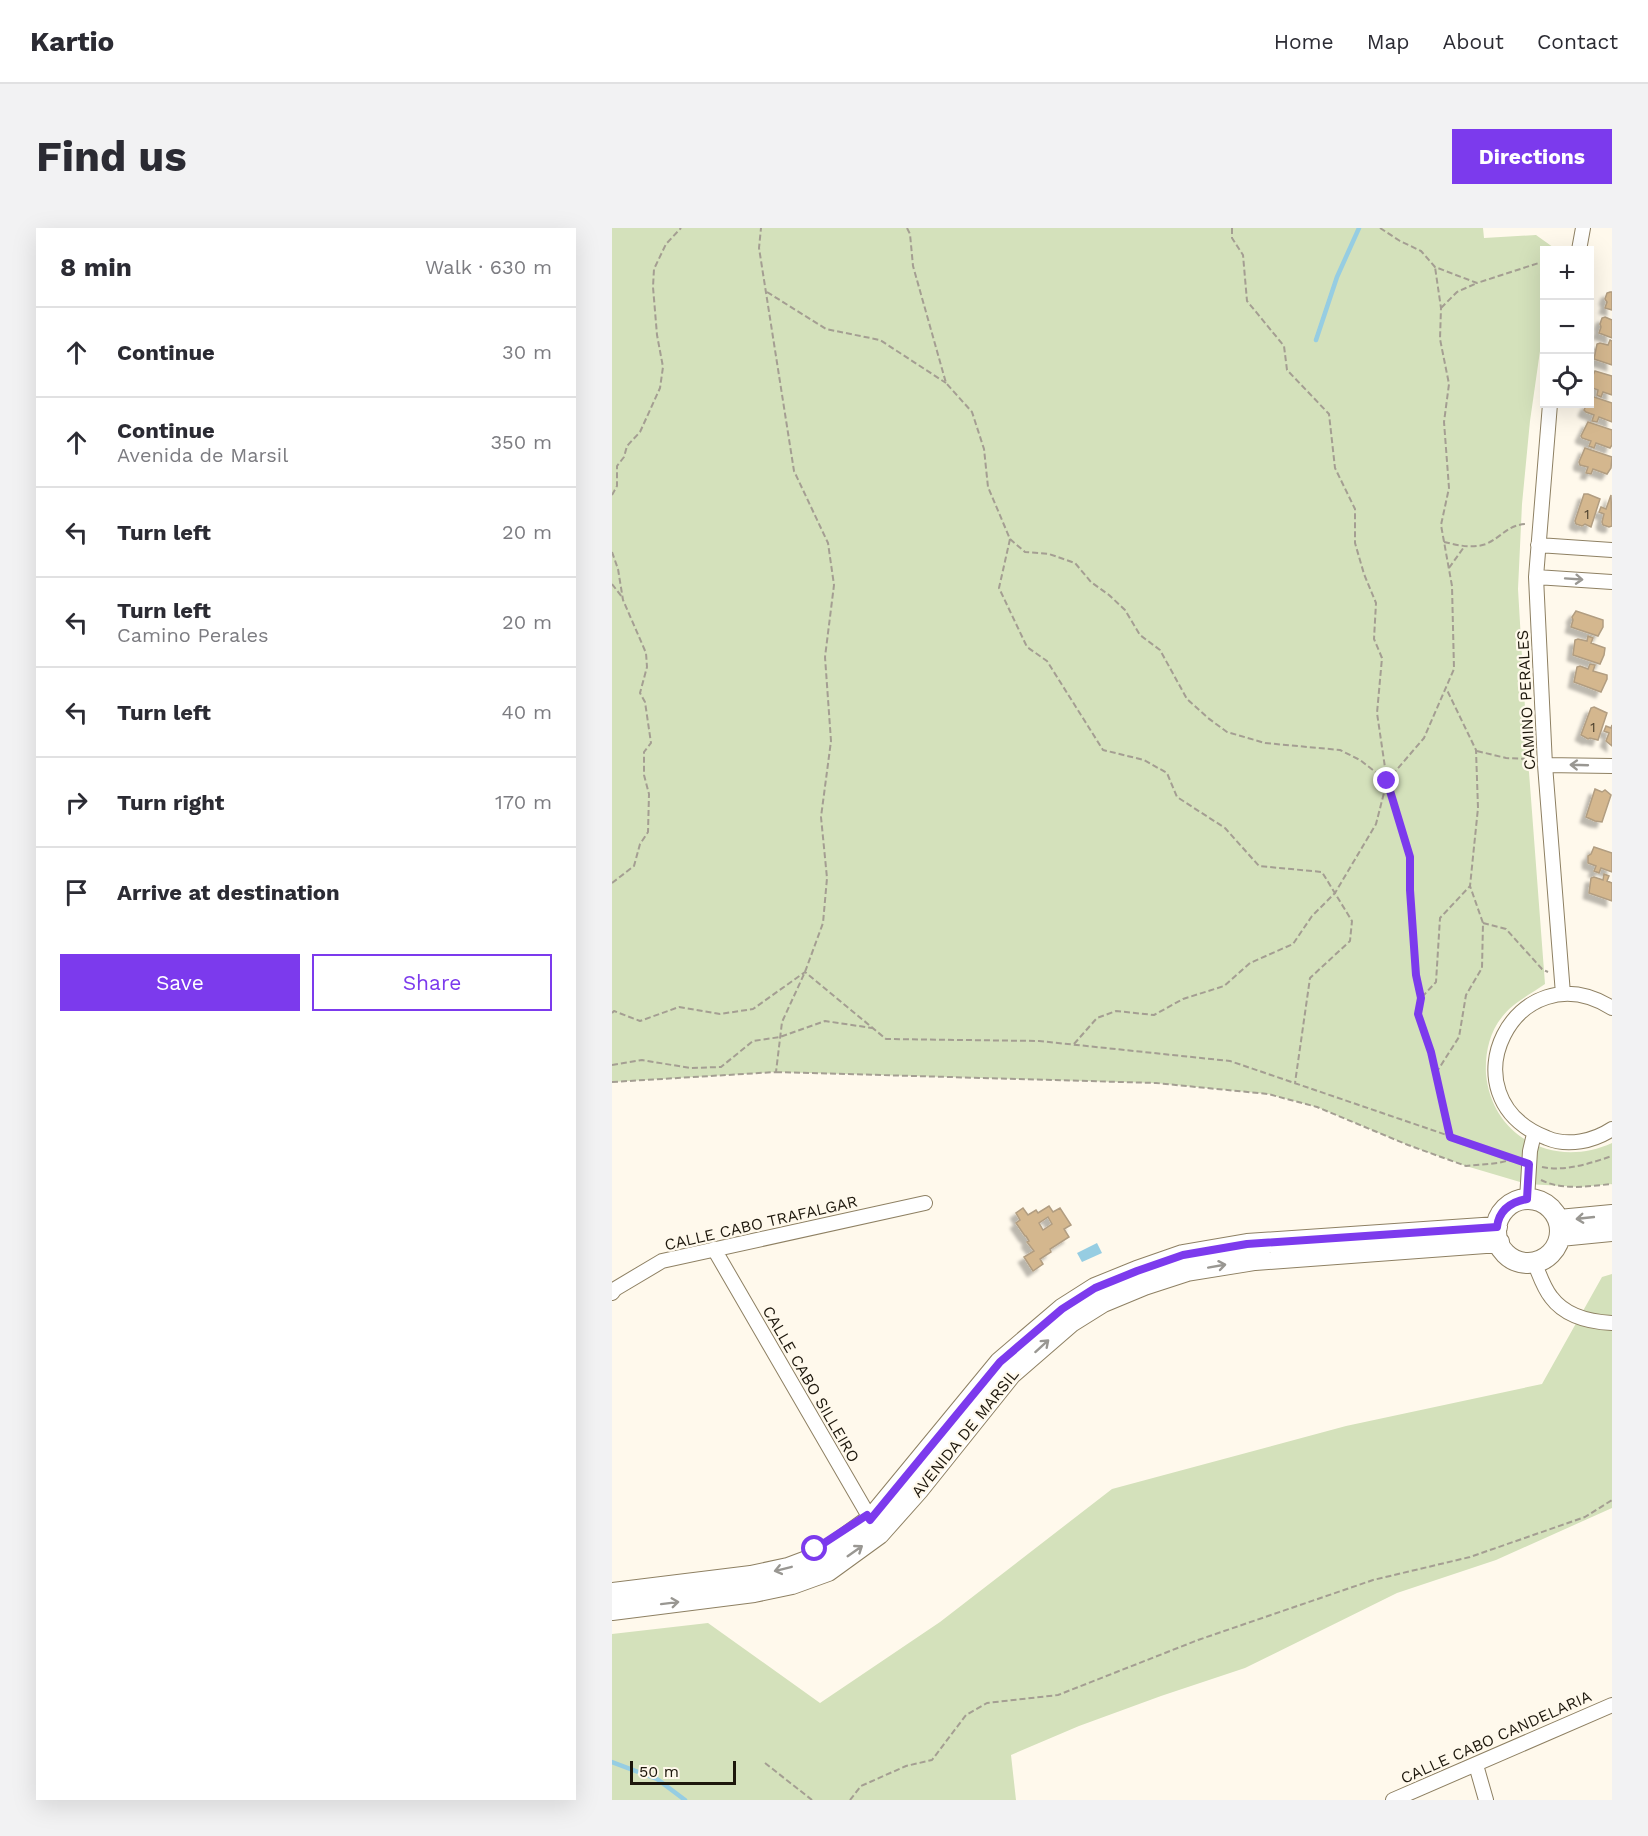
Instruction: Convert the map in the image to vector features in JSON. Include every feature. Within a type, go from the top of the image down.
[{"type":"street","points":[[1580,246],[1583,228]]},
{"type":"street","name":"CAMINO PERALES","points":[[1550,408],[1536,577],[1545,762],[1563,994]]},
{"type":"street","points":[[1538,545],[1612,550]]},
{"type":"street","points":[[1536,577],[1612,582]]},
{"type":"street","points":[[1545,762],[1612,766]]},
{"type":"street","points":[[1612,1008],[1600,1000],[1582,995],[1563,994],[1542,999],[1524,1009],[1509,1024],[1499,1043],[1495,1064],[1497,1085],[1504,1104],[1517,1121],[1534,1134],[1551,1140],[1569,1142],[1587,1140],[1612,1129]]},
{"type":"street","points":[[1527,1199],[1527,1162],[1534,1134]]},
{"type":"street","points":[[1536,1266],[1558,1244],[1560,1235],[1548,1205],[1538,1200],[1517,1201],[1507,1206],[1493,1227],[1505,1252],[1513,1258],[1536,1266],[1551,1298],[1574,1315],[1594,1322],[1612,1323]]},
{"type":"street","name":"CALLE CABO TRAFALGAR","points":[[612,1293],[662,1261],[925,1203]]},
{"type":"street","points":[[1560,1235],[1612,1215]]},
{"type":"street","name":"AVENIDA DE MARSIL","points":[[612,1610],[754,1592],[792,1584],[828,1570],[875,1527],[1000,1362],[1062,1309],[1095,1288],[1183,1255],[1247,1244],[1493,1227]]},
{"type":"street","points":[[1560,1235],[1612,1231]]},
{"type":"street","name":"CALLE CABO SILLEIRO","points":[[714,1249],[875,1527]]},
{"type":"street","name":"AVENIDA DE MARSIL","points":[[612,1593],[751,1576],[788,1568],[820,1556],[875,1527]]},
{"type":"street","name":"CALLE CABO CANDELARIA","points":[[1393,1800],[1612,1705]]},
{"type":"street","points":[[1476,1765],[1486,1800]]},
{"type":"path","points":[[612,495],[617,486],[617,466],[624,457],[627,446],[640,432],[660,388],[663,367],[657,335],[653,287],[654,269],[666,244],[681,228]]},
{"type":"path","points":[[760,228],[759,248],[794,471],[828,543],[834,585],[825,657],[831,741],[821,817],[827,878],[823,922],[805,972],[782,1022],[776,1072]]},
{"type":"path","points":[[907,228],[910,234],[913,266],[946,383]]},
{"type":"path","points":[[1232,228],[1232,238],[1243,255],[1247,301],[1284,346],[1287,370],[1329,414],[1335,468],[1355,509],[1355,543],[1376,603],[1374,639],[1382,658],[1377,714],[1387,781],[1410,857],[1416,975],[1421,998],[1418,1014],[1431,1052],[1450,1137]]},
{"type":"path","points":[[1380,228],[1420,250],[1435,267],[1477,283]]},
{"type":"path","points":[[1441,308],[1457,292],[1477,283],[1540,263]]},
{"type":"path","points":[[1074,1044],[1097,1018],[1116,1011],[1155,1015],[1183,999],[1224,986],[1250,963],[1293,944],[1312,916],[1335,893],[1376,824],[1387,781],[1424,738],[1454,669],[1452,586],[1441,525],[1449,488],[1444,422],[1449,384],[1440,339],[1441,308],[1435,267]]},
{"type":"path","points":[[766,292],[825,329],[880,340],[946,383],[972,412],[984,448],[988,487],[1010,539],[1025,552],[1050,554],[1075,563],[1091,582],[1125,610],[1140,635],[1160,650],[1187,699],[1208,718],[1227,732],[1265,743],[1341,750],[1360,760],[1387,781]]},
{"type":"path","points":[[1444,542],[1464,547],[1486,544],[1504,530],[1521,524],[1540,524]]},
{"type":"path","points":[[1010,539],[999,588],[1027,647],[1047,662],[1104,750],[1144,760],[1167,773],[1177,797],[1225,828],[1259,866],[1322,872],[1352,921],[1350,941],[1310,978],[1294,1083]]},
{"type":"path","points":[[1449,568],[1464,547]]},
{"type":"path","points":[[612,552],[618,569],[623,600]]},
{"type":"path","points":[[612,584],[623,600],[646,653],[647,667],[640,693],[645,702],[651,743],[644,753],[644,776],[649,794],[648,832],[640,844],[634,866],[612,883]]},
{"type":"path","points":[[1436,1073],[1459,1037],[1466,995],[1482,968],[1483,923],[1470,886],[1478,808],[1476,750],[1446,688]]},
{"type":"path","points":[[1476,750],[1506,758],[1545,762]]},
{"type":"path","points":[[1421,998],[1436,981],[1440,918],[1470,886]]},
{"type":"path","points":[[1483,923],[1506,929],[1542,969],[1548,972]]},
{"type":"path","points":[[612,1012],[615,1011],[640,1021],[679,1008],[720,1014],[753,1009],[805,972]]},
{"type":"path","points":[[805,972],[886,1039],[1039,1041],[1230,1061],[1450,1137],[1551,1169],[1578,1166],[1612,1156]]},
{"type":"path","points":[[612,1065],[642,1060],[690,1068],[721,1066],[753,1041],[780,1037],[825,1022],[872,1028]]},
{"type":"path","points":[[612,1082],[776,1072],[1156,1083],[1268,1094],[1317,1107],[1408,1145],[1466,1166],[1527,1162]]},
{"type":"path","points":[[1527,1162],[1537,1178],[1550,1185],[1580,1187],[1612,1184]]},
{"type":"path","points":[[1493,1227],[1495,1256],[1522,1269],[1526,1274],[1536,1266],[1547,1268],[1560,1235]]},
{"type":"path","points":[[850,1800],[861,1786],[906,1766],[932,1760],[966,1715],[987,1703],[1058,1695],[1198,1640],[1373,1580],[1470,1557],[1585,1517],[1612,1500]]},
{"type":"path","points":[[765,1763],[812,1800]]},
{"type":"green space","points":[[612,228],[1483,228],[1484,238],[1536,235],[1551,246],[1540,246],[1540,351],[1522,504],[1518,589],[1545,984],[1511,1007],[1498,1023],[1489,1044],[1486,1074],[1491,1096],[1500,1115],[1513,1131],[1530,1142],[1549,1149],[1569,1152],[1590,1150],[1612,1143],[1612,1184],[1580,1187],[1527,1184],[1466,1166],[1408,1145],[1317,1107],[1268,1094],[1156,1083],[776,1072],[612,1082]]},
{"type":"green space","points":[[1612,1274],[1612,1508],[1496,1560],[1397,1593],[1245,1668],[1079,1726],[1011,1755],[1016,1800],[612,1800],[612,1634],[708,1623],[820,1703],[940,1622],[1112,1489],[1346,1426],[1542,1384],[1602,1277]]},
{"type":"water","points":[[1097,1243],[1102,1253],[1082,1262],[1077,1253]]},
{"type":"building","points":[[1612,292],[1612,310],[1605,308],[1607,302],[1605,299],[1607,293]]},
{"type":"building","points":[[1602,318],[1612,320],[1612,338],[1599,333]]},
{"type":"building","points":[[1610,340],[1612,341],[1612,365],[1594,359],[1597,344],[1608,345]]},
{"type":"building","points":[[1595,371],[1612,376],[1612,395],[1603,392],[1601,397],[1597,395],[1598,390],[1594,388]]},
{"type":"building","points":[[1594,397],[1612,403],[1612,422],[1599,417],[1597,422],[1592,421],[1594,415],[1584,410],[1594,408]]},
{"type":"building","points":[[1588,422],[1612,430],[1610,448],[1596,443],[1594,448],[1589,446],[1591,441],[1582,438]]},
{"type":"building","points":[[1585,448],[1612,457],[1611,468],[1607,474],[1593,469],[1591,474],[1586,473],[1588,467],[1580,465],[1579,462]]},
{"type":"building","points":[[1584,494],[1600,499],[1591,527],[1576,524],[1575,521]]},
{"type":"building","points":[[1611,495],[1612,526],[1609,527],[1603,525],[1604,514],[1599,512],[1601,507],[1606,509]]},
{"type":"building","points":[[1576,611],[1603,620],[1603,627],[1598,636],[1571,627],[1572,617]]},
{"type":"building","points":[[1588,636],[1593,638],[1591,643],[1605,648],[1600,664],[1573,655],[1575,640],[1587,641]]},
{"type":"building","points":[[1590,664],[1595,665],[1593,671],[1607,675],[1601,692],[1574,682],[1577,667],[1588,669]]},
{"type":"building","points":[[1594,707],[1607,713],[1598,740],[1588,739],[1581,735],[1591,708]]},
{"type":"building","points":[[1612,725],[1612,746],[1606,741],[1609,733],[1604,731],[1606,726],[1611,728]]},
{"type":"building","points":[[1595,789],[1602,792],[1605,790],[1611,795],[1602,822],[1586,817]]},
{"type":"building","points":[[1594,847],[1612,853],[1612,872],[1601,868],[1599,873],[1594,871],[1596,866],[1588,863],[1588,856]]},
{"type":"building","points":[[1604,874],[1609,876],[1607,881],[1612,883],[1612,901],[1589,893],[1591,878],[1603,880]]},
{"type":"building","points":[[1049,1206],[1053,1212],[1060,1208],[1071,1225],[1064,1229],[1069,1237],[1050,1249],[1051,1252],[1040,1259],[1043,1264],[1033,1271],[1024,1257],[1034,1251],[1016,1223],[1020,1220],[1016,1213],[1023,1208],[1028,1215],[1036,1210],[1038,1213]],"holes":[[[1048,1217],[1052,1224],[1043,1230],[1039,1223]]]},
{"type":"waterway","points":[[1316,340],[1337,277],[1359,228]]},
{"type":"waterway","points":[[612,1762],[657,1779],[685,1800]]},
{"type":"route","points":[[815,1549],[867,1515],[870,1520],[1000,1362],[1062,1309],[1095,1288],[1183,1255],[1247,1244],[1497,1227],[1501,1214],[1507,1206],[1527,1199],[1529,1164],[1450,1137],[1431,1052],[1418,1014],[1421,998],[1416,975],[1410,857],[1387,781]]}]
